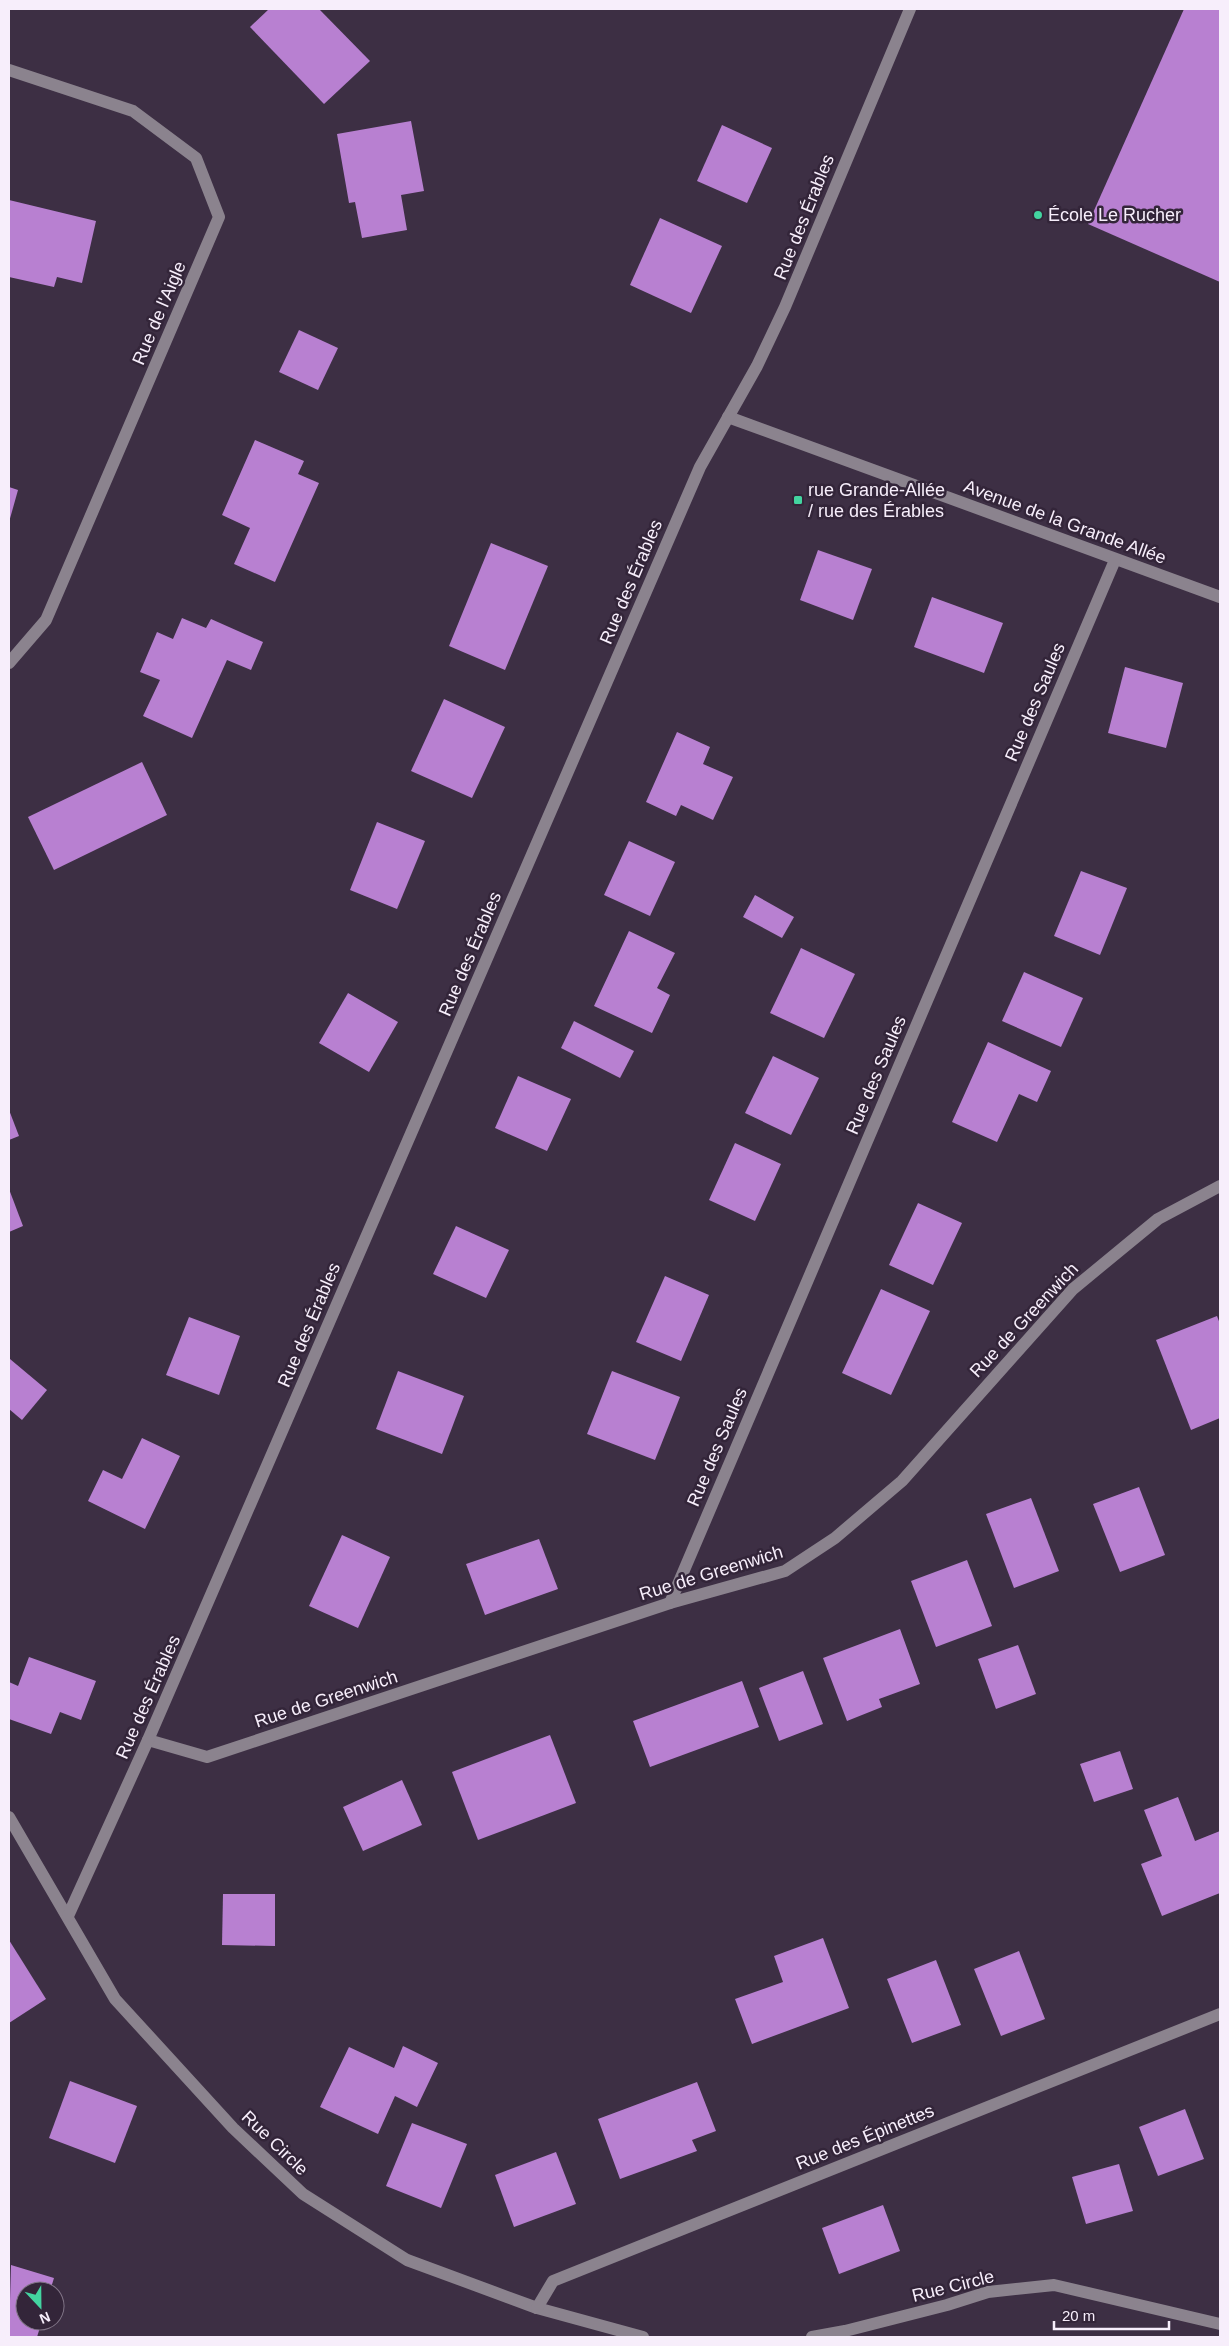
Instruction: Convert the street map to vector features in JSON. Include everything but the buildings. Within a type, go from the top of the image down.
[{"type":"street","name":"Rue des Érables","points":[[68,1916],[148,1740],[700,466],[757,366],[785,307],[910,9]]},
{"type":"street","name":"Rue de l'Aigle","points":[[9,70],[134,112],[196,158],[219,217],[46,620],[9,663]]},
{"type":"street","name":"Avenue de la Grande Allée","points":[[728,417],[768,430],[1220,598]]},
{"type":"street","name":"Rue des Saules","points":[[670,1603],[1115,560]]},
{"type":"street","name":"Rue de Greenwich","points":[[148,1740],[207,1756],[670,1603],[785,1572],[835,1538],[902,1481],[1073,1289],[1158,1218],[1220,1186]]},
{"type":"street","name":"Rue Circle","points":[[9,1817],[115,1999],[233,2128],[303,2194],[407,2260],[537,2308],[643,2337]]},
{"type":"street","name":"Rue des Épinettes","points":[[537,2308],[554,2281],[1220,2014]]},
{"type":"street","name":"Rue Circle","points":[[812,2337],[845,2331],[947,2305],[988,2292],[1054,2285],[1220,2324]]},
{"type":"place","name":"École Le Rucher","points":[[1038,215]]},
{"type":"place","name":"rue Grande-Allée / rue des Érables","points":[[798,500]]}]
